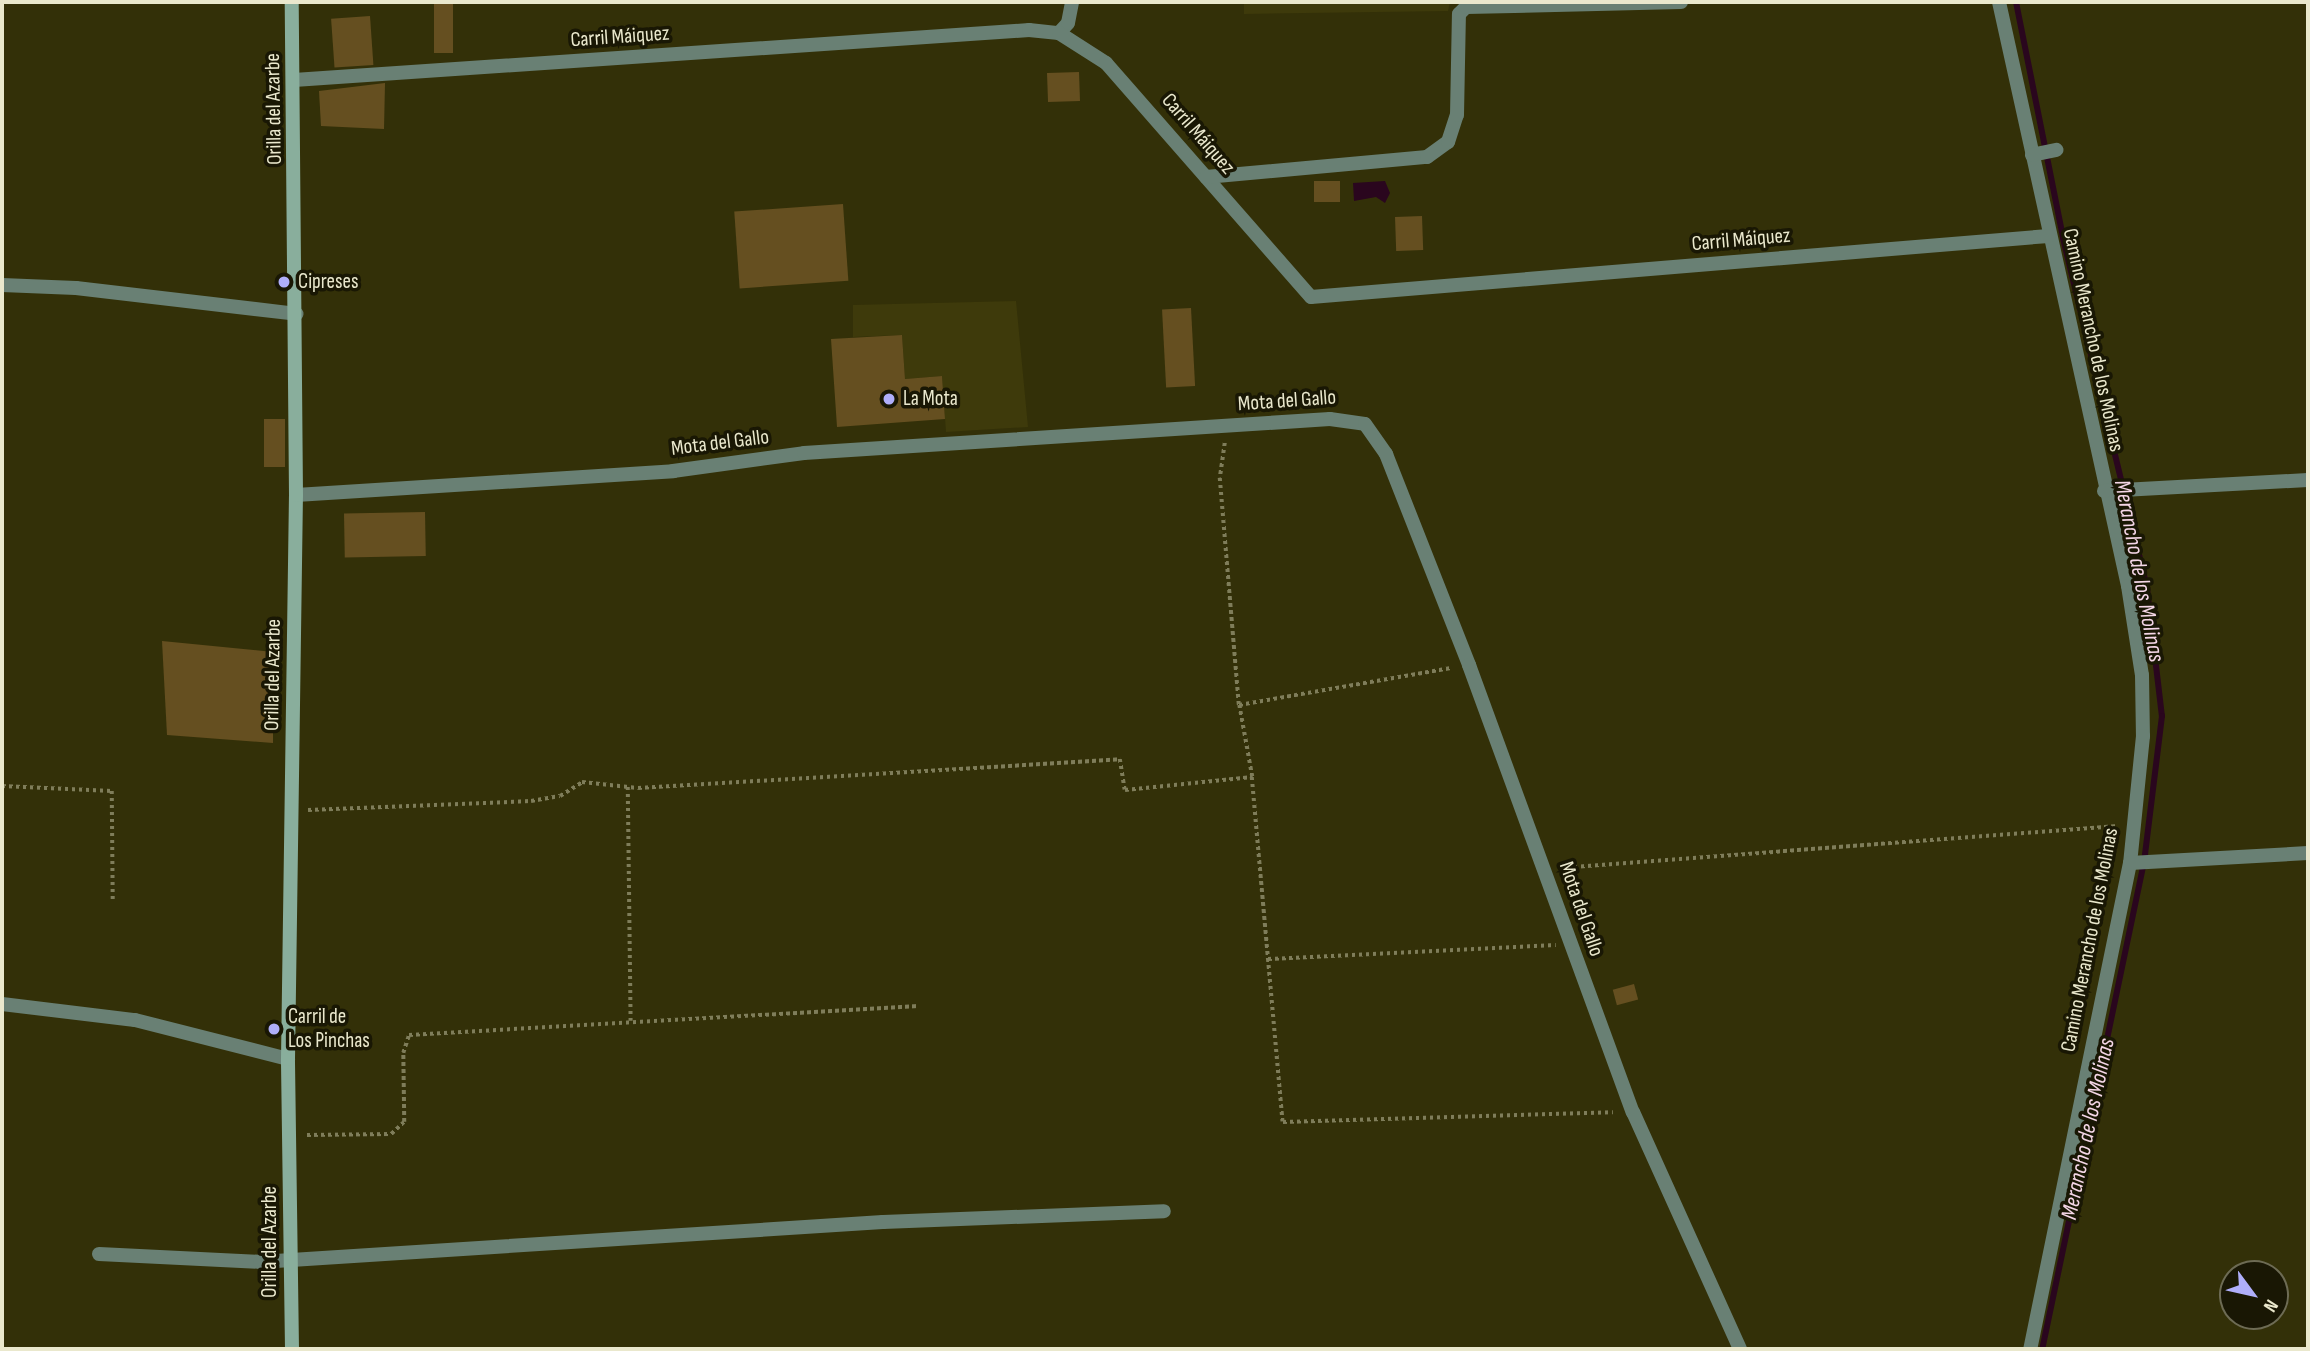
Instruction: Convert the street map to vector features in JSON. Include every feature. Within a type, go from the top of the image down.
[{"type":"main road","name":"Orilla del Azarbe","points":[[292,2],[296,314],[288,1059],[292,1349]]},
{"type":"street","points":[[1059,33],[1068,23],[1072,2]]},
{"type":"street","points":[[1206,177],[1427,157],[1448,142],[1457,115],[1459,15],[1466,4],[1681,2]]},
{"type":"street","name":"Camino Merancho de los Molinas","points":[[1999,2],[2036,154],[2049,236],[2111,490],[2142,675],[2132,863],[2030,1349]]},
{"type":"street","name":"Carril Máiquez","points":[[294,80],[1029,30],[1059,33],[1106,63],[1311,297],[2049,236]]},
{"type":"street","points":[[2036,154],[2056,149]]},
{"type":"street","points":[[2,285],[76,288],[296,314]]},
{"type":"street","name":"Mota del Gallo","points":[[296,495],[673,471],[804,453],[1349,418],[1376,434],[1469,665],[1547,874],[1569,944],[1633,1112],[1740,1349]]},
{"type":"street","points":[[2111,490],[2308,480]]},
{"type":"street","points":[[2132,863],[2308,853]]},
{"type":"street","points":[[2,1004],[135,1020],[288,1059]]},
{"type":"street","points":[[99,1254],[291,1258],[1164,1211]]},
{"type":"path","points":[[1227,427],[1220,478],[1239,705],[1252,777],[1283,1122],[1633,1112]]},
{"type":"path","points":[[1239,705],[1469,665]]},
{"type":"path","points":[[292,809],[347,812],[531,801],[560,796],[582,782],[628,787],[1120,759],[1125,790],[1252,777]]},
{"type":"path","points":[[2,786],[112,791],[113,900]]},
{"type":"path","points":[[628,787],[631,1021]]},
{"type":"path","points":[[1547,874],[1566,866],[2133,825]]},
{"type":"path","points":[[1268,959],[1569,944]]},
{"type":"path","points":[[291,1135],[391,1134],[404,1122],[403,1053],[409,1035],[918,1006]]},
{"type":"shaded area","points":[[1244,2],[1450,2],[1448,11],[1244,14]]},
{"type":"shaded area","points":[[1385,181],[1390,193],[1385,203],[1376,197],[1354,201],[1353,183]]},
{"type":"shaded area","points":[[1016,301],[1028,427],[946,432],[942,376],[905,379],[902,335],[853,337],[853,305]]},
{"type":"building","points":[[434,2],[453,2],[453,53],[434,53]]},
{"type":"building","points":[[370,16],[373,65],[335,68],[331,19]]},
{"type":"building","points":[[1079,72],[1080,101],[1048,102],[1047,73]]},
{"type":"building","points":[[385,83],[384,129],[321,126],[319,91]]},
{"type":"building","points":[[1314,181],[1340,181],[1340,202],[1314,202]]},
{"type":"building","points":[[843,204],[848,281],[740,288],[734,212]]},
{"type":"building","points":[[1422,216],[1423,250],[1396,251],[1395,217]]},
{"type":"building","points":[[1191,308],[1195,386],[1166,387],[1162,310]]},
{"type":"building","name":"La Mota","points":[[902,335],[905,379],[942,376],[945,419],[837,427],[831,339]]},
{"type":"building","points":[[264,419],[285,419],[285,467],[264,467]]},
{"type":"building","points":[[425,512],[426,556],[345,557],[344,513]]},
{"type":"building","points":[[162,641],[273,652],[273,743],[167,735]]},
{"type":"building","points":[[1634,984],[1638,999],[1617,1005],[1613,990]]},
{"type":"waterway","name":"Merancho de los Molinas","points":[[2016,2],[2063,238],[2147,589],[2162,716],[2144,862],[2042,1349]]},
{"type":"place","name":"Cipreses","points":[[284,282]]},
{"type":"place","name":"La Mota","points":[[889,399]]},
{"type":"place","name":"Carril de Los Pinchas","points":[[274,1029]]}]
